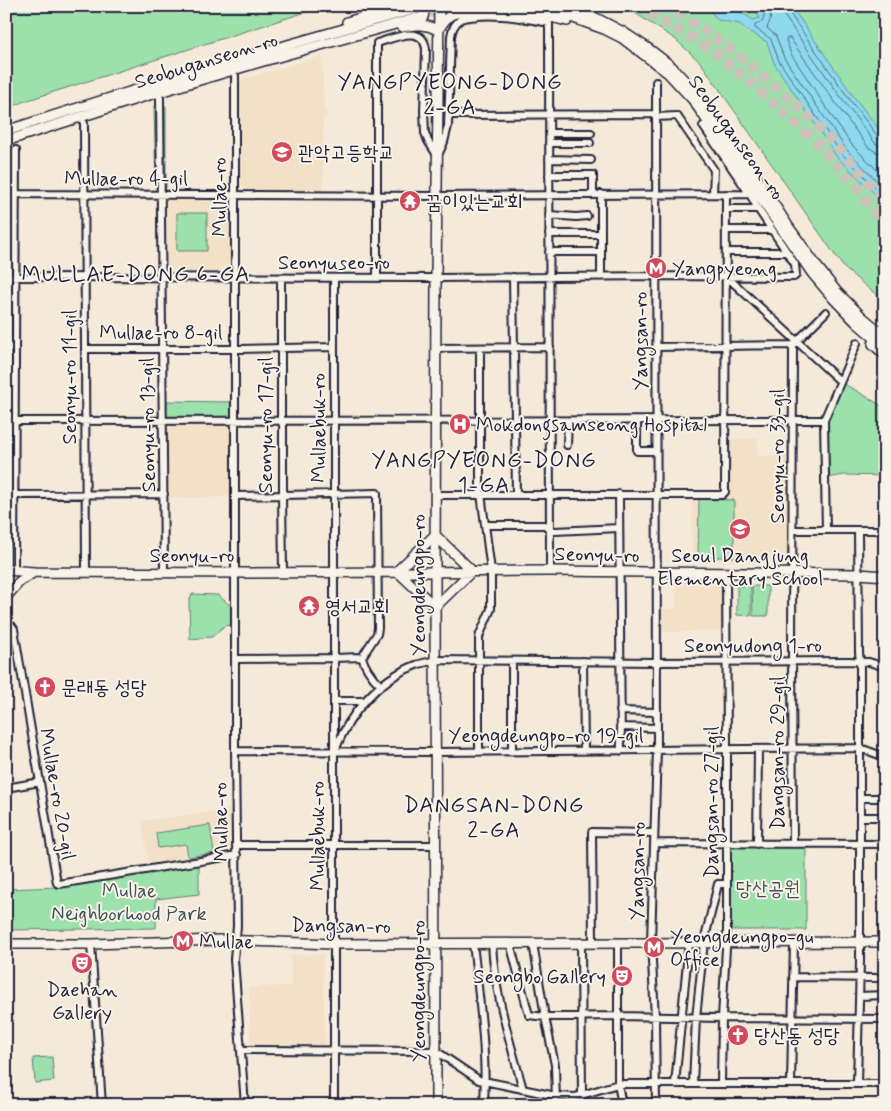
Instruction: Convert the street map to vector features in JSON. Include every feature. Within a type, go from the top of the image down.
[{"type":"main road","points":[[258,57],[337,25],[400,6]]},
{"type":"main road","name":"Yeongdeungpo-ro","points":[[436,1105],[435,494],[439,6]]},
{"type":"main road","name":"Seobuganseon-ro","points":[[520,6],[557,12],[623,35],[668,73],[693,100],[812,273],[856,322],[885,347]]},
{"type":"main road","name":"Seobuganseon-ro","points":[[561,6],[592,16],[649,49],[671,66],[697,94],[788,226],[837,292],[885,336]]},
{"type":"main road","points":[[258,57],[324,48],[416,14],[424,25],[438,30],[450,15],[462,8],[533,14],[564,20],[605,35],[623,35],[621,28],[607,18],[579,6]]},
{"type":"main road","name":"Seobuganseon-ro","points":[[6,129],[416,14]]},
{"type":"main road","name":"Seobuganseon-ro","points":[[6,141],[146,96],[258,57]]},
{"type":"main road","points":[[6,145],[51,127]]},
{"type":"main road","points":[[856,322],[885,355]]},
{"type":"main road","points":[[435,536],[472,571],[435,607],[397,572],[435,536]]},
{"type":"main road","name":"Seonyu-ro","points":[[10,571],[397,572],[550,570],[859,574],[885,576]]},
{"type":"main road","points":[[6,595],[10,571]]},
{"type":"main road","points":[[6,595],[19,582],[34,572]]},
{"type":"main road","name":"Dangsan-ro","points":[[6,944],[236,940],[333,944],[885,942]]},
{"type":"street","points":[[437,156],[447,134],[451,36],[455,25],[461,19],[467,17],[484,16],[526,18],[548,23],[550,570]]},
{"type":"street","points":[[377,278],[377,43],[409,34],[414,34],[424,41],[426,49],[424,111],[426,133],[428,141],[437,156]]},
{"type":"street","name":"Mullae-ro","points":[[235,76],[236,940],[234,959],[245,1105]]},
{"type":"street","name":"Yangsan-ro","points":[[656,82],[657,750],[651,942],[655,1018],[656,1105]]},
{"type":"street","name":"Seonyu-ro 13-gil","points":[[160,98],[164,572]]},
{"type":"street","points":[[449,115],[677,116],[714,170],[714,194]]},
{"type":"street","name":"Seonyu-ro 11-gil","points":[[84,123],[86,572]]},
{"type":"street","points":[[703,126],[758,206],[758,209],[786,252]]},
{"type":"street","points":[[549,133],[591,133]]},
{"type":"street","points":[[549,144],[590,143]]},
{"type":"street","points":[[10,571],[15,495],[16,150]]},
{"type":"street","points":[[549,160],[591,160]]},
{"type":"street","points":[[549,176],[593,175],[593,194]]},
{"type":"street","name":"Mullae-ro 4-gil","points":[[16,194],[377,196],[749,194]]},
{"type":"street","points":[[601,194],[601,277]]},
{"type":"street","points":[[435,494],[724,494],[726,420],[726,194]]},
{"type":"street","points":[[726,209],[758,209]]},
{"type":"street","points":[[549,215],[587,216]]},
{"type":"street","points":[[726,230],[772,230]]},
{"type":"street","points":[[549,234],[601,234]]},
{"type":"street","points":[[549,252],[601,252]]},
{"type":"street","points":[[726,252],[786,252]]},
{"type":"street","name":"Seonyuseo-ro","points":[[6,277],[794,277],[796,275],[795,264],[786,252]]},
{"type":"street","points":[[726,276],[795,343],[840,381]]},
{"type":"street","points":[[513,277],[516,494]]},
{"type":"street","name":"Seonyu-ro 17-gil","points":[[282,278],[282,572]]},
{"type":"street","name":"Mullaebuk-ro","points":[[334,278],[334,1105]]},
{"type":"street","points":[[656,347],[726,347],[795,343],[826,312]]},
{"type":"street","name":"Seonyu-ro 33-gil","points":[[792,573],[795,343]]},
{"type":"street","points":[[826,530],[824,420],[857,343]]},
{"type":"street","name":"Mullaebuk-ro","points":[[281,348],[334,347]]},
{"type":"street","points":[[436,348],[550,347]]},
{"type":"street","points":[[6,348],[15,348]]},
{"type":"street","name":"Mullae-ro 8-gil","points":[[85,348],[236,348]]},
{"type":"street","points":[[236,348],[281,348]]},
{"type":"street","points":[[479,752],[480,634],[491,609],[491,571],[479,463],[480,348]]},
{"type":"street","points":[[6,421],[824,420]]},
{"type":"street","points":[[567,446],[568,421]]},
{"type":"street","points":[[637,421],[637,451],[656,450]]},
{"type":"street","points":[[236,496],[377,493],[378,628],[377,634],[362,656],[363,662],[371,676],[380,686]]},
{"type":"street","points":[[15,495],[164,494]]},
{"type":"street","points":[[619,494],[620,750]]},
{"type":"street","points":[[485,525],[545,525],[550,530],[620,528]]},
{"type":"street","points":[[793,530],[885,530]]},
{"type":"street","points":[[857,1084],[860,978],[858,530]]},
{"type":"street","points":[[726,572],[727,662]]},
{"type":"street","points":[[792,573],[792,662]]},
{"type":"street","name":"Mullae-ro 20-gil","points":[[6,624],[14,629],[57,883],[236,855]]},
{"type":"street","points":[[236,659],[362,656]]},
{"type":"street","name":"Seonyudong 1-ro","points":[[333,752],[360,707],[380,686],[391,678],[417,665],[435,660],[870,662],[885,667]]},
{"type":"street","points":[[512,661],[512,751]]},
{"type":"street","points":[[583,662],[584,751]]},
{"type":"street","name":"Dangsan-ro 27-gil","points":[[721,1084],[722,1018],[727,942],[727,662]]},
{"type":"street","name":"Dangsan-ro 29-gil","points":[[792,662],[793,844]]},
{"type":"street","points":[[334,701],[365,701]]},
{"type":"street","points":[[620,711],[656,712]]},
{"type":"street","points":[[620,727],[657,728]]},
{"type":"street","points":[[860,748],[885,757]]},
{"type":"street","name":"Yeongdeungpo-ro 19-gil","points":[[236,751],[479,752],[860,748]]},
{"type":"street","points":[[757,844],[758,749]]},
{"type":"street","points":[[6,788],[40,782]]},
{"type":"street","points":[[860,798],[885,798]]},
{"type":"street","points":[[860,817],[885,817]]},
{"type":"street","points":[[594,942],[592,832],[654,833]]},
{"type":"street","points":[[654,843],[885,844]]},
{"type":"street","points":[[236,845],[436,845]]},
{"type":"street","points":[[693,1084],[696,1018],[704,942],[718,884],[727,884]]},
{"type":"street","points":[[581,942],[582,1096]]},
{"type":"street","points":[[618,942],[618,1084],[622,1105]]},
{"type":"street","points":[[675,1084],[689,942]]},
{"type":"street","points":[[791,1084],[794,942]]},
{"type":"street","points":[[473,943],[482,1035],[485,1081],[484,1105]]},
{"type":"street","points":[[492,943],[493,964],[508,1036],[523,1089]]},
{"type":"street","points":[[510,943],[530,1016],[885,1019]]},
{"type":"street","points":[[533,943],[555,1065],[556,1105]]},
{"type":"street","points":[[91,944],[102,1105]]},
{"type":"street","points":[[793,977],[885,978]]},
{"type":"street","points":[[859,996],[885,996]]},
{"type":"street","points":[[241,1050],[436,1051],[480,1080],[556,1096],[582,1096],[618,1084],[885,1084]]},
{"type":"shaded area","name":"관악고등학교","points":[[322,56],[324,111],[327,112],[327,117],[323,118],[323,192],[251,191],[241,186],[240,82],[244,79]]},
{"type":"shaded area","points":[[225,198],[230,203],[230,261],[221,271],[167,271],[167,200]]},
{"type":"shaded area","points":[[172,426],[231,426],[230,497],[167,498],[168,429]]},
{"type":"shaded area","name":"Seoul Dangjung Elementary School","points":[[731,439],[758,439],[758,456],[789,456],[789,562],[692,561],[692,497],[730,497]]},
{"type":"shaded area","points":[[676,580],[723,580],[723,631],[661,632],[661,609],[676,609]]},
{"type":"shaded area","points":[[231,809],[231,838],[229,838],[229,845],[231,852],[149,867],[142,821]]},
{"type":"shaded area","points":[[323,954],[325,1048],[250,1049],[249,987],[291,986],[291,955]]},
{"type":"green space","points":[[6,6],[325,6],[22,102],[6,111]]},
{"type":"green space","points":[[624,6],[881,6],[885,16],[885,302],[844,268],[701,63],[675,39]]},
{"type":"green space","points":[[166,106],[166,188],[156,188],[154,107]]},
{"type":"green space","points":[[177,213],[207,213],[207,251],[177,251]]},
{"type":"green space","points":[[842,383],[885,408],[885,476],[845,475],[827,478],[826,420]]},
{"type":"green space","points":[[167,401],[232,402],[232,419],[166,419]]},
{"type":"green space","points":[[699,499],[734,500],[734,557],[698,557]]},
{"type":"green space","points":[[737,586],[751,586],[751,616],[737,615]]},
{"type":"green space","points":[[752,586],[768,586],[768,616],[753,616]]},
{"type":"green space","points":[[192,594],[218,595],[231,606],[231,625],[224,626],[212,637],[190,639],[189,602]]},
{"type":"green space","points":[[210,825],[214,853],[188,857],[186,844],[158,848],[156,833]]},
{"type":"green space","name":"당산공원","points":[[806,846],[806,930],[730,930],[730,847]]},
{"type":"green space","name":"Mullae Neighborhood Park","points":[[199,863],[199,894],[156,899],[156,928],[6,930],[6,889],[58,887]]},
{"type":"green space","points":[[52,1057],[54,1081],[35,1083],[33,1058]]},
{"type":"water","points":[[706,6],[731,8],[753,20],[760,18],[751,6],[791,6],[854,97],[885,137],[885,204],[837,157],[774,63],[767,42],[740,24],[718,20]]},
{"type":"tunnel","points":[[417,18],[442,10],[464,6]]},
{"type":"tunnel","points":[[635,6],[710,48],[749,81],[820,146],[851,180],[885,227]]},
{"type":"tunnel","points":[[662,6],[703,29],[734,52],[798,106],[851,161],[885,203]]},
{"type":"tunnel","points":[[424,41],[432,33],[442,31],[451,36]]},
{"type":"place","name":"관악고등학교","points":[[282,152]]},
{"type":"place","name":"꿈이있는교회","points":[[410,201]]},
{"type":"place","name":"Yangpyeong","points":[[656,268]]},
{"type":"place","name":"Mokdongsamseong Hospital","points":[[460,424]]},
{"type":"place","name":"Seoul Dangjung Elementary School","points":[[740,529]]},
{"type":"place","name":"영서교회","points":[[309,606]]},
{"type":"place","name":"문래동 성당","points":[[45,687]]},
{"type":"place","name":"Mullae","points":[[183,941]]},
{"type":"place","name":"Yeongdeungpo-gu Office","points":[[654,947]]},
{"type":"place","name":"Daehan Gallery","points":[[82,963]]},
{"type":"place","name":"Seongbo Gallery","points":[[622,976]]},
{"type":"place","name":"당산동 성당","points":[[738,1035]]},
{"type":"district","name":"YANGPYEONG-DONG 2-GA","points":[[450,94]]},
{"type":"district","name":"MULLAE-DONG 6-GA","points":[[136,273]]},
{"type":"district","name":"YANGPYEONG-DONG 1-GA","points":[[484,472]]},
{"type":"district","name":"DANGSAN-DONG 2-GA","points":[[494,816]]}]
